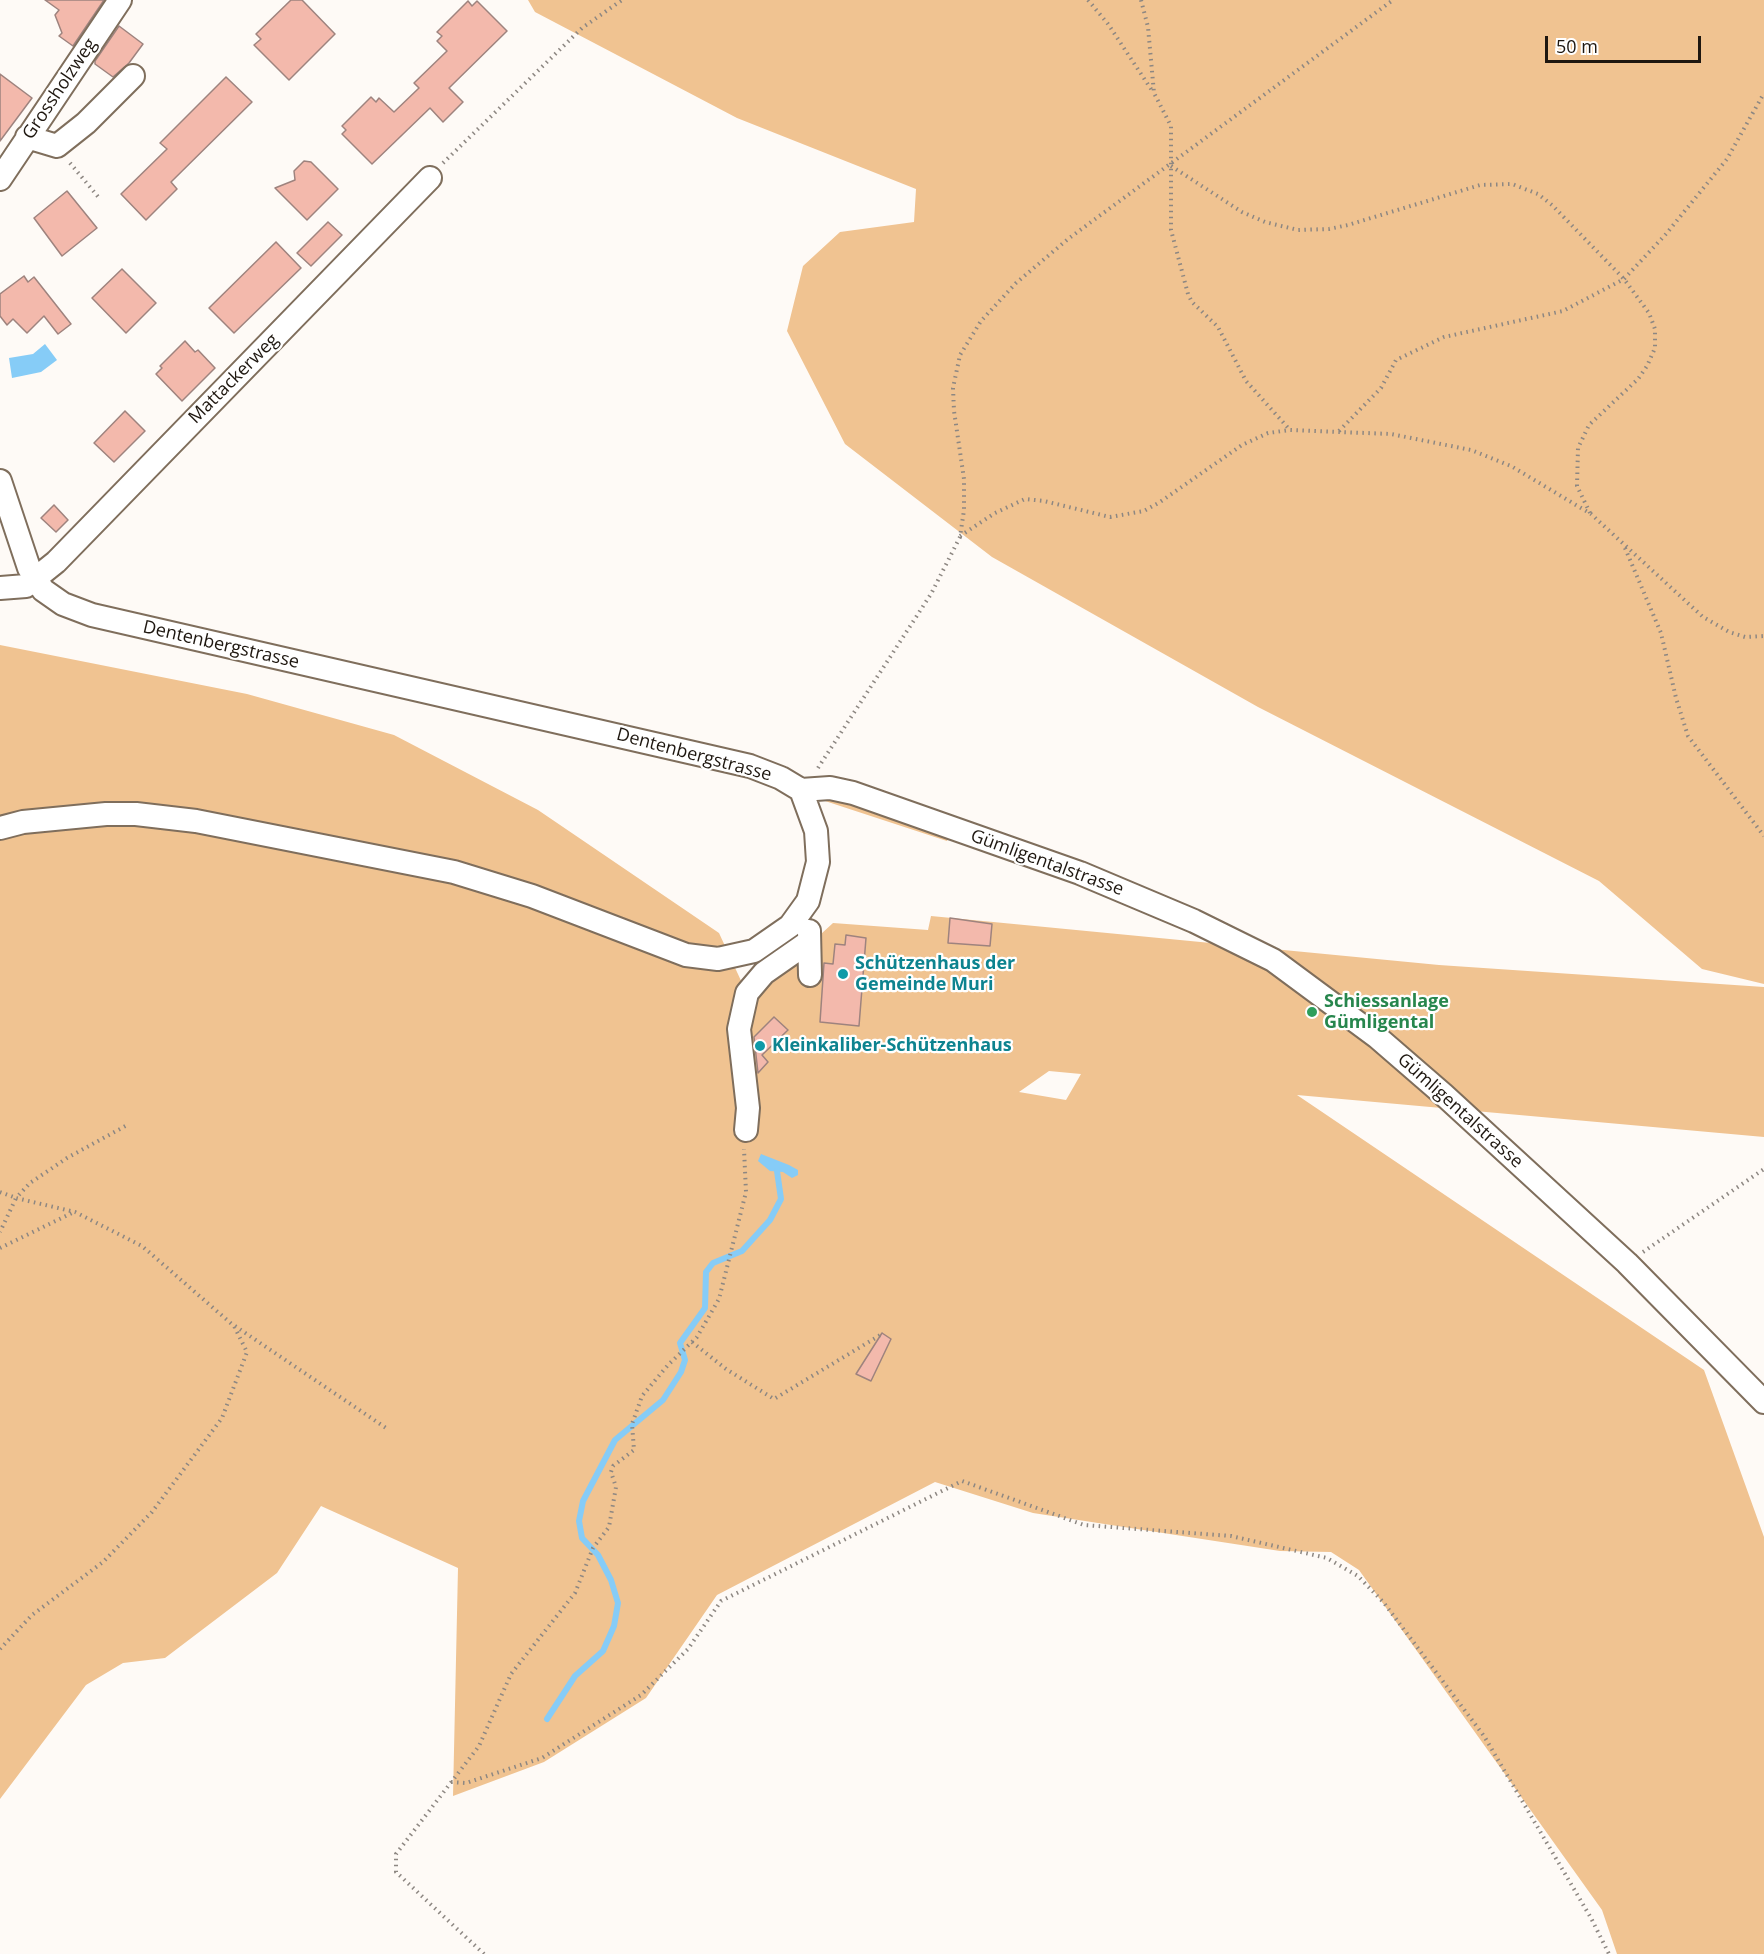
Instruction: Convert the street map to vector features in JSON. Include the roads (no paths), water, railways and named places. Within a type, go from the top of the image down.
[{"type":"street","name":"Grossholzweg","points":[[0,179],[120,0]]},
{"type":"street","points":[[27,137],[57,146],[86,123],[133,76]]},
{"type":"street","name":"Mattackerweg","points":[[0,588],[26,586],[56,562],[403,209],[430,178]]},
{"type":"street","points":[[400,183],[403,209]]},
{"type":"street","name":"Dentenbergstrasse","points":[[0,481],[29,568],[35,578],[53,598],[92,615],[725,760],[775,775],[801,790]]},
{"type":"street","name":"Gümligentalstrasse","points":[[801,790],[830,788],[853,793],[1080,873],[1194,921],[1272,960],[1377,1037],[1627,1263],[1764,1402]]},
{"type":"street","points":[[0,828],[23,822],[106,814],[146,815],[196,821],[454,872],[532,896],[661,946],[702,959],[733,957],[754,951],[790,926],[804,907],[815,878],[818,849],[812,817],[801,790]]},
{"type":"street","points":[[804,907],[810,920],[807,943],[810,975]]},
{"type":"street","points":[[746,1130],[748,1108],[739,1029],[747,993],[764,973],[807,943]]},
{"type":"water","points":[[45,344],[57,360],[41,372],[12,378],[9,358],[33,354]]},
{"type":"water","points":[[761,1154],[798,1170],[798,1175],[792,1178],[783,1172],[770,1171],[758,1161]]},
{"type":"waterway","points":[[547,1719],[575,1676],[603,1651],[614,1626],[618,1603],[611,1580],[598,1555],[582,1538],[579,1521],[583,1501],[615,1440],[663,1400],[681,1372],[685,1360],[680,1343],[705,1308],[706,1272],[713,1263],[742,1251],[770,1220],[781,1199],[777,1171]]},
{"type":"place","name":"Schützenhaus der Gemeinde Muri","points":[[843,974]]},
{"type":"place","name":"Schiessanlage Gümligental","points":[[1312,1012]]},
{"type":"place","name":"Kleinkaliber-Schützenhaus","points":[[760,1046]]}]
